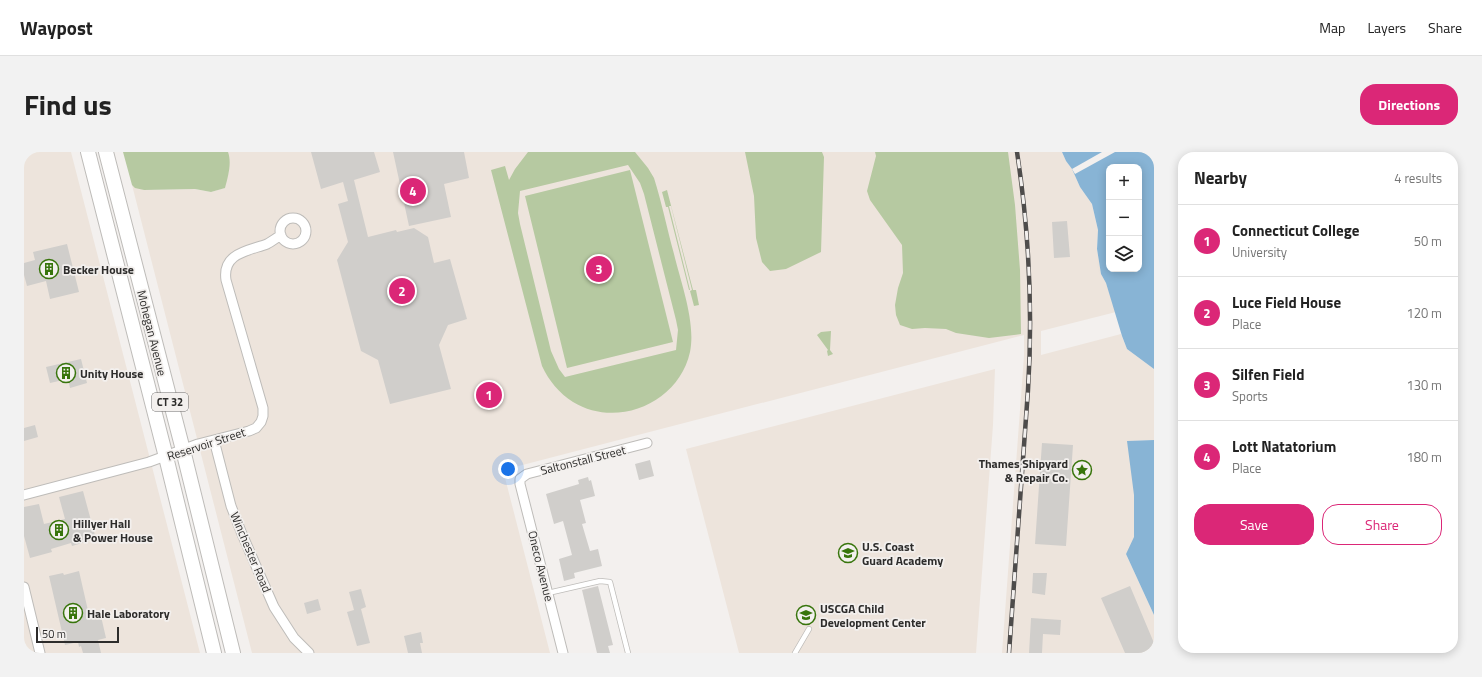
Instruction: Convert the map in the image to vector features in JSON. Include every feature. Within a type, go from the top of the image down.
[{"type":"highway","name":"Mohegan Avenue","points":[[88,152],[166,457],[214,653]]},
{"type":"highway","name":"Mohegan Avenue","points":[[106,152],[183,450],[212,572],[234,653]]},
{"type":"street","name":"Reservoir Street","points":[[24,495],[166,457],[214,440],[254,429],[259,425],[263,416],[263,408],[226,280],[228,268],[232,259],[236,255],[268,243],[280,236]]},
{"type":"street","name":"Winchester Road","points":[[214,440],[231,506],[274,607],[294,638],[309,653]]},
{"type":"street","name":"Saltonstall Street","points":[[520,479],[527,474],[647,443]]},
{"type":"street","name":"Oneco Avenue","points":[[520,479],[563,653]]},
{"type":"street","points":[[24,587],[40,653]]},
{"type":"lane","points":[[548,594],[600,580],[610,582],[628,653]]},
{"type":"lane","points":[[795,653],[809,629]]},
{"type":"shaded area","points":[[24,152],[71,152],[200,653],[24,653]]},
{"type":"shaded area","points":[[228,152],[1062,152],[1080,187],[1092,204],[1098,230],[1097,249],[1101,274],[1106,283],[1116,312],[1041,331],[1041,355],[1121,334],[1127,349],[1154,369],[1154,440],[1128,441],[1154,441],[1134,499],[1134,537],[1154,514],[1126,554],[1154,615],[1154,653],[1002,653],[1024,356],[1024,335],[503,470],[550,653],[252,653],[132,185],[144,190],[195,189],[211,192],[224,188],[229,171]]},
{"type":"shaded area","name":"U.S. Coast Guard Academy","points":[[995,369],[993,425],[976,653],[739,653],[686,449]]},
{"type":"green space","points":[[123,152],[228,152],[230,165],[225,188],[211,192],[195,189],[144,190],[135,188],[132,185]]},
{"type":"green space","points":[[528,152],[635,152],[648,168],[654,178],[660,197],[687,303],[691,329],[690,352],[684,370],[673,385],[660,397],[644,406],[626,411],[608,413],[590,410],[573,402],[559,391],[548,377],[542,366],[491,170],[505,166],[509,180],[515,169]],"holes":[[[628,165],[640,183],[676,320],[678,330],[676,350],[565,377],[559,369],[551,351],[520,224],[518,213],[520,191]]]},
{"type":"green space","points":[[745,152],[822,152],[824,157],[821,252],[786,269],[770,271],[762,262],[756,238],[754,196]]},
{"type":"green space","points":[[875,152],[1008,152],[1015,205],[1020,270],[1021,334],[989,338],[956,333],[946,329],[912,329],[900,325],[896,315],[895,305],[898,288],[903,273],[902,245],[870,200],[867,191],[876,156]]},
{"type":"green space","points":[[630,170],[673,342],[567,368],[525,196]]},
{"type":"green space","points":[[667,190],[693,290],[696,290],[699,305],[694,306],[690,291],[692,290],[671,206],[669,206],[689,290],[668,207],[666,207],[662,192]]},
{"type":"green space","points":[[831,331],[830,350],[833,354],[828,356],[828,350],[817,335],[821,332]]},
{"type":"water","points":[[1062,152],[1154,152],[1154,369],[1127,349],[1106,283],[1101,274],[1097,249],[1098,230],[1092,204],[1080,187]]},
{"type":"water","points":[[1154,440],[1154,615],[1126,554],[1134,537],[1134,495],[1127,441]]},
{"type":"pier","points":[[1102,152],[1115,152],[1075,174],[1072,169]]},
{"type":"building","points":[[311,152],[374,152],[380,172],[354,180],[368,237],[396,230],[397,232],[414,228],[428,237],[434,263],[450,259],[467,319],[448,325],[439,345],[451,389],[390,404],[378,360],[361,351],[337,260],[348,242],[338,204],[348,201],[343,182],[321,189]]},
{"type":"building","points":[[393,152],[464,152],[469,178],[444,184],[451,217],[409,226]]},
{"type":"building","points":[[1067,221],[1070,257],[1054,258],[1052,222]]},
{"type":"building","name":"Becker House","points":[[67,244],[79,292],[50,299],[46,281],[27,286],[24,275],[24,263],[35,260],[33,252]]},
{"type":"building","name":"Unity House","points":[[81,359],[87,383],[70,388],[68,379],[50,383],[46,367]]},
{"type":"building","points":[[35,425],[38,437],[24,441],[24,428]]},
{"type":"building","points":[[1042,443],[1073,445],[1066,546],[1035,544]]},
{"type":"building","points":[[650,460],[654,476],[639,480],[635,464]]},
{"type":"building","points":[[588,477],[589,481],[591,480],[595,496],[580,500],[586,523],[582,524],[590,551],[598,549],[602,566],[574,573],[575,578],[564,581],[559,559],[572,555],[563,521],[554,524],[546,494],[579,484],[578,480]]},
{"type":"building","name":"Hillyer Hall & Power House","points":[[83,491],[96,539],[72,546],[71,543],[51,549],[52,552],[30,558],[24,536],[24,507],[39,504],[44,524],[65,519],[59,497]]},
{"type":"building","name":"Hale Laboratory","points":[[79,571],[89,615],[100,612],[106,638],[98,640],[101,653],[83,653],[78,642],[65,645],[49,576],[63,573],[64,575]]},
{"type":"building","points":[[1033,573],[1047,573],[1045,595],[1032,593]]},
{"type":"building","points":[[598,586],[613,645],[608,646],[610,653],[597,653],[582,590]]},
{"type":"building","points":[[1130,586],[1154,643],[1154,653],[1125,653],[1101,598]]},
{"type":"building","points":[[361,589],[366,607],[361,609],[370,643],[357,646],[347,612],[354,610],[349,592]]},
{"type":"building","points":[[318,599],[321,610],[307,614],[304,603]]},
{"type":"building","points":[[1031,618],[1061,620],[1060,635],[1043,634],[1042,653],[1029,653]]},
{"type":"building","points":[[421,632],[423,643],[420,643],[422,653],[408,653],[404,636]]},
{"type":"railway","points":[[1009,653],[1028,390],[1030,330],[1027,241],[1017,152]]},
{"type":"place","name":"Lott Natatorium","points":[[413,191]]},
{"type":"place","name":"Becker House","points":[[49,269]]},
{"type":"place","name":"Silfen Field","points":[[599,269]]},
{"type":"place","name":"Luce Field House","points":[[402,291]]},
{"type":"place","name":"Unity House","points":[[66,373]]},
{"type":"place","name":"Connecticut College","points":[[489,395]]},
{"type":"place","name":"Thames Shipyard & Repair Co.","points":[[1082,470]]},
{"type":"place","name":"Hillyer Hall & Power House","points":[[59,530]]},
{"type":"place","name":"U.S. Coast Guard Academy","points":[[848,553]]},
{"type":"place","name":"Hale Laboratory","points":[[73,613]]},
{"type":"place","name":"USCGA Child Development Center","points":[[806,615]]}]
